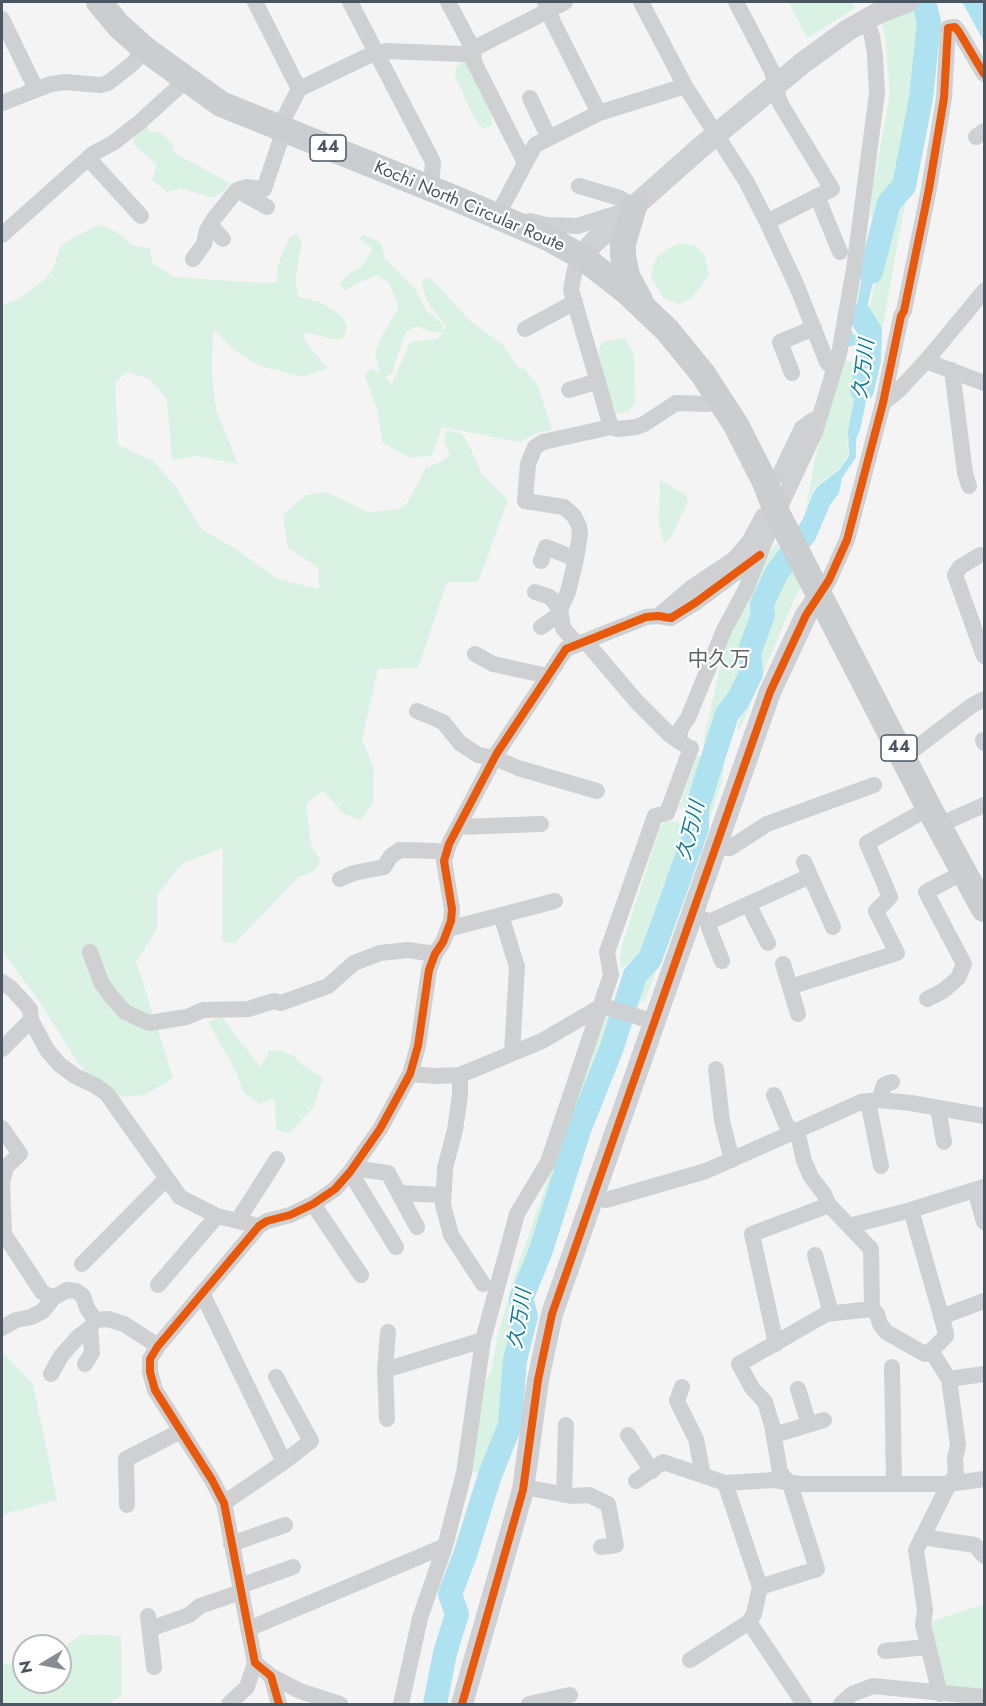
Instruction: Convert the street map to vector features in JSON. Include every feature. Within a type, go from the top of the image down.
[{"type":"main road","name":"Kochi North Circular Route","points":[[108,4],[146,50],[221,104],[548,238],[582,257],[627,292],[647,311],[688,355],[721,401],[765,482],[774,518],[817,591],[984,909]]},
{"type":"main road","points":[[634,207],[623,243],[622,256],[627,276],[647,311]]},
{"type":"street","points":[[255,2],[299,89]]},
{"type":"street","points":[[350,2],[434,162],[431,189]]},
{"type":"street","points":[[448,2],[473,49],[474,62],[525,163]]},
{"type":"street","points":[[194,259],[204,244],[210,225],[237,190],[246,187],[264,189],[281,129],[299,89],[376,52],[463,54],[547,6],[565,2]]},
{"type":"street","points":[[641,2],[685,86],[746,181],[767,222],[827,362],[833,369]]},
{"type":"street","points":[[736,2],[772,71],[780,103],[832,189],[767,222]]},
{"type":"street","points":[[611,427],[571,290],[575,269],[582,257],[593,243],[775,84],[831,42],[867,20],[907,2]]},
{"type":"street","points":[[547,6],[599,113]]},
{"type":"street","points":[[2,19],[36,89]]},
{"type":"street","points":[[401,1704],[420,1618],[445,1546],[464,1473],[483,1340],[517,1214],[548,1162],[605,1007],[612,975],[608,952],[655,816],[667,813],[689,746],[681,728],[688,718],[724,630],[809,445],[838,354],[854,269],[877,93],[874,45],[867,20]]},
{"type":"street","points":[[462,1704],[524,1486],[537,1380],[552,1314],[594,1197],[650,1021],[700,918],[716,848],[770,692],[817,591],[829,580],[847,540],[883,403],[933,167],[944,98],[948,28],[955,27],[959,32],[984,74]]},
{"type":"street","points":[[2,103],[59,82],[95,85],[108,83],[146,50]]},
{"type":"street","points":[[2,235],[88,158],[113,143],[140,122],[186,80]]},
{"type":"street","points":[[634,207],[601,220],[567,226],[547,225],[497,216],[535,145],[599,113],[685,86]]},
{"type":"street","points":[[530,98],[549,138]]},
{"type":"street","points":[[88,158],[141,216]]},
{"type":"street","points":[[579,186],[621,198],[634,207]]},
{"type":"street","points":[[237,190],[267,207]]},
{"type":"street","points":[[817,196],[840,252]]},
{"type":"street","points":[[210,225],[223,239]]},
{"type":"street","points":[[883,403],[899,390],[979,309],[984,291]]},
{"type":"street","points":[[525,329],[575,302]]},
{"type":"street","points":[[792,373],[780,342],[813,328]]},
{"type":"street","points":[[926,361],[984,383]]},
{"type":"street","points":[[952,370],[964,473],[969,486]]},
{"type":"street","points":[[569,390],[598,381]]},
{"type":"street","points":[[541,627],[560,613],[568,592],[580,534],[574,516],[564,507],[525,501],[528,464],[535,447],[543,442],[611,427],[624,429],[645,424],[676,403],[707,404],[721,401]]},
{"type":"street","points":[[779,476],[802,428],[818,419]]},
{"type":"street","points":[[657,616],[691,588],[734,560],[774,518]]},
{"type":"street","points":[[541,561],[546,547],[576,559]]},
{"type":"street","points":[[229,1704],[247,1687],[255,1664],[224,1503],[155,1390],[150,1372],[150,1359],[158,1346],[259,1226],[313,1204],[335,1189],[380,1129],[410,1074],[418,1046],[429,970],[448,929],[452,909],[444,861],[446,854],[495,758],[566,649],[646,617],[670,618],[760,555]]},
{"type":"street","points":[[980,555],[960,567],[955,575],[984,656]]},
{"type":"street","points":[[535,592],[550,597],[560,613],[566,633],[581,642],[670,735],[689,746]]},
{"type":"street","points":[[475,654],[493,664],[548,676]]},
{"type":"street","points":[[904,757],[971,706],[984,699]]},
{"type":"street","points":[[417,711],[443,722],[464,747],[478,755],[495,758],[518,768],[597,791]]},
{"type":"street","points":[[716,848],[730,848],[767,824],[874,785]]},
{"type":"street","points":[[790,987],[897,953],[876,911],[890,897],[867,843],[934,816],[984,805]]},
{"type":"street","points":[[458,827],[541,824]]},
{"type":"street","points":[[340,879],[354,873],[384,867],[391,856],[400,850],[436,851],[446,854]]},
{"type":"street","points":[[700,918],[748,904],[807,869],[833,927]]},
{"type":"street","points":[[927,999],[943,991],[957,978],[964,964],[926,892],[964,872]]},
{"type":"street","points":[[448,929],[555,901]]},
{"type":"street","points":[[748,904],[768,944]]},
{"type":"street","points":[[501,915],[517,967],[512,1053]]},
{"type":"street","points":[[700,918],[722,961]]},
{"type":"street","points":[[90,952],[101,982],[110,995],[125,1012],[149,1023],[187,1017],[203,1010],[248,1009],[274,1001],[281,1003],[328,986],[354,963],[380,953],[408,950],[435,954]]},
{"type":"street","points":[[783,964],[798,1014]]},
{"type":"street","points":[[2,982],[11,988],[30,1009],[31,1020],[47,1050],[58,1064],[107,1094],[180,1197],[217,1216],[259,1226]]},
{"type":"street","points":[[410,1074],[460,1075],[542,1041],[605,1007],[650,1021]]},
{"type":"street","points":[[2,1049],[31,1020]]},
{"type":"street","points":[[716,1069],[722,1121],[732,1160]]},
{"type":"street","points":[[460,1075],[460,1095],[446,1168],[443,1205],[451,1234],[483,1284]]},
{"type":"street","points":[[881,1166],[874,1101],[884,1085],[891,1082]]},
{"type":"street","points":[[774,1095],[786,1124],[799,1139],[804,1161],[811,1177],[824,1194],[828,1205],[871,1249],[872,1309],[877,1314],[879,1324],[886,1332],[925,1354],[931,1352],[946,1336],[911,1210]]},
{"type":"street","points":[[594,1197],[606,1200],[698,1174],[861,1102],[874,1101],[938,1108],[984,1116]]},
{"type":"street","points":[[938,1108],[944,1142]]},
{"type":"street","points":[[2,1128],[20,1154],[6,1167],[2,1183],[4,1234],[42,1292],[53,1298]]},
{"type":"street","points":[[238,1220],[277,1159]]},
{"type":"street","points":[[351,1170],[388,1173],[417,1227]]},
{"type":"street","points":[[351,1170],[396,1247]]},
{"type":"street","points":[[82,1264],[166,1179]]},
{"type":"street","points":[[849,1226],[980,1189],[984,1222]]},
{"type":"street","points":[[399,1193],[443,1195]]},
{"type":"street","points":[[313,1204],[361,1275]]},
{"type":"street","points":[[776,1344],[752,1234],[828,1205]]},
{"type":"street","points":[[158,1285],[217,1216]]},
{"type":"street","points":[[815,1255],[831,1313]]},
{"type":"street","points":[[2,1328],[16,1320],[32,1317],[43,1311],[53,1298],[67,1290],[76,1291],[83,1296],[93,1324],[92,1353],[85,1364]]},
{"type":"street","points":[[202,1293],[284,1462]]},
{"type":"street","points":[[941,1317],[984,1301]]},
{"type":"street","points":[[760,1587],[816,1569],[790,1484],[780,1472],[774,1435],[765,1402],[752,1388],[739,1364],[831,1313],[872,1309]]},
{"type":"street","points":[[51,1374],[61,1356],[78,1337],[93,1324],[108,1319],[124,1324],[158,1346]]},
{"type":"street","points":[[387,1419],[385,1370],[388,1332]]},
{"type":"street","points":[[385,1370],[483,1340]]},
{"type":"street","points":[[931,1352],[949,1379],[958,1445],[955,1459],[956,1475],[949,1484],[916,1550],[925,1610],[923,1624],[940,1694]]},
{"type":"street","points":[[892,1367],[894,1484]]},
{"type":"street","points":[[949,1379],[984,1374]]},
{"type":"street","points":[[224,1503],[311,1441],[276,1377]]},
{"type":"street","points":[[682,1387],[677,1401],[696,1439],[703,1475]]},
{"type":"street","points":[[774,1435],[816,1422],[798,1389]]},
{"type":"street","points":[[564,1495],[566,1425]]},
{"type":"street","points":[[128,1505],[126,1459],[181,1431]]},
{"type":"street","points":[[628,1435],[652,1471]]},
{"type":"street","points":[[636,1481],[663,1462],[725,1483],[774,1480],[790,1484],[949,1484],[984,1479]]},
{"type":"street","points":[[690,1660],[749,1622],[754,1614],[760,1587],[725,1483]]},
{"type":"street","points":[[524,1486],[564,1495],[589,1495],[608,1504],[616,1545],[601,1547]]},
{"type":"street","points":[[231,1544],[284,1522]]},
{"type":"street","points":[[922,1537],[975,1545],[984,1556]]},
{"type":"street","points":[[248,1629],[445,1546]]},
{"type":"street","points":[[154,1667],[149,1622],[189,1615],[200,1606],[293,1567]]},
{"type":"street","points":[[749,1622],[804,1704]]},
{"type":"street","points":[[885,1651],[928,1647]]},
{"type":"street","points":[[255,1664],[271,1676],[300,1691],[340,1704]]},
{"type":"street","points":[[271,1676],[279,1704]]},
{"type":"street","points":[[841,1704],[852,1694],[873,1686],[984,1697]]},
{"type":"street","points":[[528,1704],[554,1702],[570,1695]]},
{"type":"green space","points":[[789,2],[852,2],[855,8],[807,38]]},
{"type":"green space","points":[[874,2],[919,2],[925,28],[901,176],[890,195],[878,236],[874,232],[873,217],[870,216],[890,94],[885,34]]},
{"type":"green space","points":[[462,61],[467,61],[490,104],[492,125],[483,129],[476,121],[455,77],[456,67]]},
{"type":"green space","points":[[146,125],[150,133],[160,132],[172,143],[173,150],[178,155],[230,183],[226,190],[213,198],[181,188],[167,192],[152,180],[157,165],[133,144],[140,128]]},
{"type":"green space","points":[[909,182],[880,341],[877,342],[879,328],[867,319],[883,248],[881,241],[893,205]]},
{"type":"green space","points":[[97,225],[111,229],[132,245],[150,248],[152,263],[174,277],[261,283],[277,282],[278,265],[289,238],[297,234],[302,243],[295,280],[299,297],[320,302],[341,315],[347,325],[344,337],[336,340],[305,332],[304,338],[311,349],[328,368],[302,377],[258,365],[234,350],[213,329],[212,373],[216,409],[238,464],[198,456],[172,460],[167,400],[150,379],[127,372],[115,383],[118,445],[153,461],[176,487],[201,529],[236,549],[277,579],[319,589],[319,568],[288,548],[283,515],[306,495],[326,492],[368,512],[399,509],[407,503],[426,468],[450,455],[444,442],[446,431],[461,433],[482,474],[508,500],[478,582],[447,582],[418,668],[378,669],[362,739],[374,769],[373,803],[360,820],[344,814],[323,791],[306,804],[311,846],[321,861],[314,871],[299,877],[235,943],[222,941],[223,848],[183,863],[157,895],[157,929],[136,961],[173,1078],[145,1095],[101,1098],[40,1003],[2,950],[2,305],[17,300],[43,281],[53,269],[61,245]]},
{"type":"green space","points":[[365,235],[381,243],[385,258],[415,289],[426,310],[441,323],[443,330],[446,327],[427,301],[421,281],[430,277],[469,320],[503,345],[519,368],[525,369],[538,386],[552,430],[537,433],[520,442],[442,427],[432,455],[410,458],[382,442],[378,412],[365,376],[370,368],[380,374],[375,354],[380,339],[399,307],[389,283],[377,275],[345,291],[340,285],[348,274],[360,268],[373,249],[359,238]],"holes":[[[416,326],[433,332],[443,332],[438,339],[410,342],[392,384],[385,378],[392,373],[405,333]]]},
{"type":"green space","points":[[682,243],[696,247],[704,254],[709,274],[692,298],[679,304],[664,298],[651,278],[658,256],[670,247]]},
{"type":"green space","points":[[625,338],[634,354],[635,404],[628,412],[616,413],[598,354],[602,342]]},
{"type":"green space","points":[[844,361],[859,362],[861,367],[849,429],[848,455],[841,467],[814,488],[806,507],[816,454]]},
{"type":"green space","points":[[660,480],[686,495],[688,502],[671,537],[664,543],[659,524]]},
{"type":"green space","points":[[776,543],[779,548],[777,561],[758,604],[759,615],[744,653],[746,673],[732,692],[722,718],[717,722],[713,739],[707,746],[703,743],[725,645],[765,560]]},
{"type":"green space","points":[[785,567],[796,568],[804,583],[794,599],[740,729],[737,728],[757,673],[752,651],[771,604],[770,600],[767,602],[766,599]]},
{"type":"green space","points":[[697,756],[701,756],[704,762],[699,787],[694,800],[678,810]]},
{"type":"green space","points":[[721,765],[724,765],[722,781],[686,890],[645,1001],[640,1001],[638,995],[642,984],[649,979],[701,826],[703,809],[712,780]]},
{"type":"green space","points":[[690,820],[691,831],[648,952],[633,959],[621,969],[622,946],[659,830],[664,822],[676,821],[682,825]]},
{"type":"green space","points":[[605,1016],[614,1018],[608,1033],[609,1042],[570,1133],[554,1191],[544,1213],[514,1308],[518,1305],[521,1316],[509,1356],[506,1424],[487,1466],[480,1473],[468,1472],[480,1390],[491,1372],[498,1335],[515,1274]]},
{"type":"green space","points":[[222,1017],[260,1067],[270,1050],[282,1052],[294,1056],[302,1065],[323,1078],[313,1108],[289,1133],[276,1130],[275,1098],[260,1104],[243,1092],[236,1071],[208,1022]]},
{"type":"green space","points":[[2,1352],[33,1384],[57,1500],[5,1514],[2,1518]]},
{"type":"green space","points":[[984,1604],[984,1691],[952,1689],[942,1683],[928,1623]]},
{"type":"green space","points":[[82,1634],[121,1636],[122,1695],[108,1704],[2,1704],[2,1664],[12,1663],[12,1694],[72,1694],[72,1641]]},
{"type":"water","points":[[961,2],[984,2],[984,42],[964,5]]},
{"type":"water","points":[[872,222],[873,232],[881,247],[865,316],[870,324],[878,324],[877,345],[862,343],[848,347],[850,329],[854,335],[861,335],[859,323],[854,321]]},
{"type":"water","points":[[862,360],[875,360],[856,439],[856,457],[842,478],[839,493],[830,505],[815,540],[795,565],[785,566],[778,574],[773,575],[780,552],[803,519],[817,487],[840,469],[849,456],[848,431]]},
{"type":"waterway","name":"久万川","points":[[871,272],[889,203],[904,186],[921,98],[929,22],[924,2]]},
{"type":"waterway","name":"久万川","points":[[860,315],[870,331],[869,360],[862,390]]},
{"type":"waterway","name":"久万川","points":[[435,1704],[445,1653],[457,1614],[450,1594],[490,1475],[510,1425],[515,1360],[526,1316],[521,1299],[540,1253],[579,1130],[612,1047],[635,975],[650,959],[697,828],[697,808],[727,714],[738,700],[751,674],[749,653],[763,615],[762,604],[776,574],[795,548]]},
{"type":"cycle path","points":[[462,1704],[523,1490],[538,1380],[552,1314],[770,692],[806,615],[829,580],[847,540],[883,403],[929,189],[944,98],[948,28],[955,27],[959,32],[984,74]]},
{"type":"cycle path","points":[[279,1704],[271,1676],[255,1663],[224,1503],[155,1390],[150,1372],[150,1359],[158,1346],[259,1226],[313,1204],[335,1189],[350,1172],[380,1129],[410,1074],[418,1046],[429,970],[451,921],[452,909],[444,861],[449,844],[497,753],[566,649],[646,617],[671,618],[760,555]]},
{"type":"district","name":"中久万","points":[[719,661]]}]
